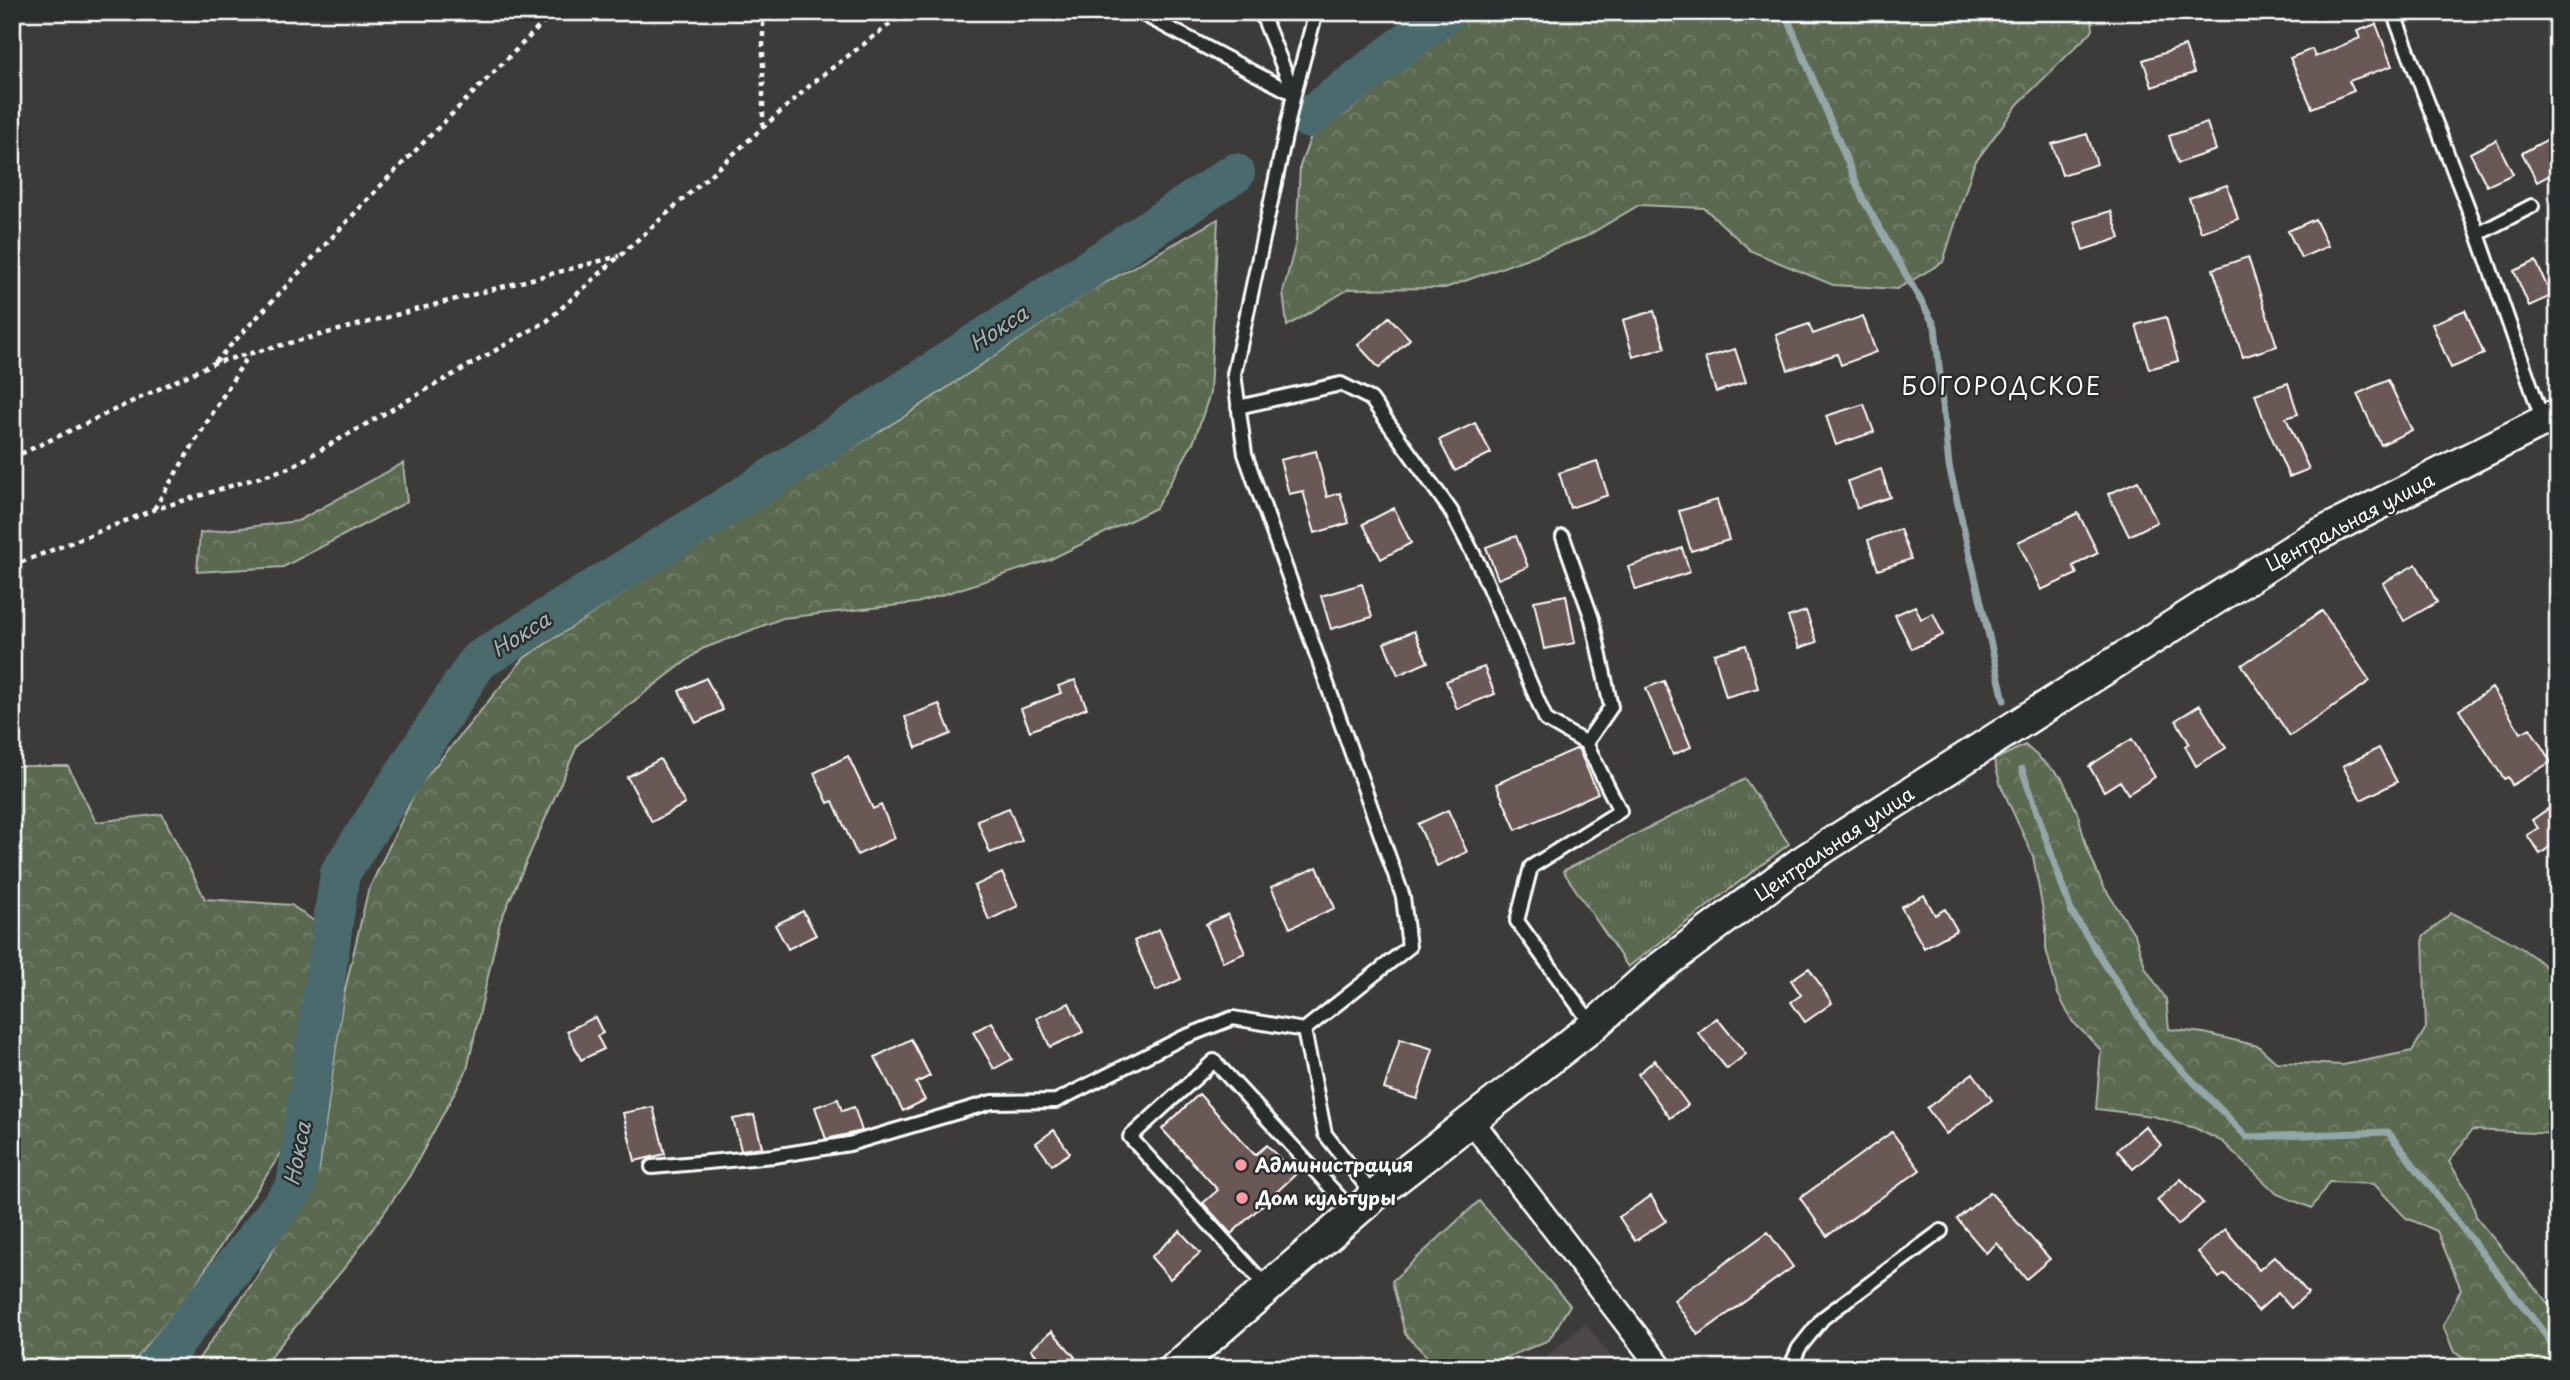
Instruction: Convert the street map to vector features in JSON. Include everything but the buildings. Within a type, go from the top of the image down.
[{"type":"street","name":"Центральная улица","points":[[1175,1368],[1364,1205],[1470,1119],[1593,1026],[1650,975],[1800,863],[2308,540],[2550,418]]},
{"type":"street","points":[[1470,1119],[1661,1368]]},
{"type":"lane","points":[[1139,12],[1294,94]]},
{"type":"lane","points":[[1261,12],[1294,94]]},
{"type":"lane","points":[[652,1167],[774,1156],[849,1144],[992,1102],[1056,1101],[1182,1038],[1233,1018],[1304,1030],[1409,947],[1403,897],[1245,454],[1234,374],[1294,94],[1316,12]]},
{"type":"lane","points":[[2393,12],[2550,418]]},
{"type":"lane","points":[[2478,234],[2532,206]]},
{"type":"lane","points":[[1238,407],[1341,384],[1371,399],[1451,511],[1480,568],[1546,720],[1586,743],[1620,811],[1531,867],[1517,921],[1593,1026]]},
{"type":"lane","points":[[1563,537],[1592,619],[1611,707],[1586,743]]},
{"type":"lane","points":[[1304,1030],[1325,1134],[1364,1205]]},
{"type":"lane","points":[[1267,1287],[1130,1137],[1214,1061],[1364,1205]]},
{"type":"lane","points":[[1790,1368],[1799,1348],[1823,1318],[1941,1231]]},
{"type":"path","points":[[214,363],[386,180],[554,12]]},
{"type":"path","points":[[763,12],[763,128]]},
{"type":"path","points":[[12,566],[153,510],[289,468],[547,321],[815,81],[906,12]]},
{"type":"path","points":[[12,458],[214,363],[620,256]]},
{"type":"path","points":[[153,510],[248,354]]},
{"type":"shaded area","points":[[1585,1323],[1620,1368],[1533,1368]]},
{"type":"green space","points":[[1486,12],[2091,12],[2093,30],[2019,103],[1974,164],[1943,262],[1897,289],[1833,285],[1751,251],[1704,208],[1639,205],[1585,237],[1445,288],[1349,289],[1287,326],[1283,292],[1296,242],[1300,166],[1311,136],[1347,113],[1465,18]]},
{"type":"green space","points":[[1218,219],[1210,393],[1194,441],[1156,508],[1049,560],[917,603],[783,618],[702,649],[578,744],[500,922],[467,1070],[409,1177],[350,1261],[261,1368],[192,1368],[257,1277],[319,1170],[343,998],[368,891],[417,788],[524,658],[767,500],[908,414],[1089,292]]},
{"type":"green space","points":[[403,463],[407,502],[283,567],[197,572],[200,533],[298,521]]},
{"type":"green space","points":[[2025,745],[2062,778],[2078,814],[2086,845],[2102,884],[2135,935],[2146,969],[2166,999],[2169,1029],[2204,1033],[2258,1046],[2276,1062],[2343,1065],[2412,1051],[2426,1028],[2423,937],[2451,913],[2523,949],[2558,981],[2558,1134],[2472,1130],[2449,1162],[2469,1193],[2477,1219],[2558,1315],[2558,1368],[2479,1368],[2454,1352],[2443,1326],[2461,1289],[2437,1231],[2406,1218],[2374,1184],[2329,1182],[2312,1208],[2277,1194],[2223,1142],[2195,1128],[2152,1116],[2096,1109],[2101,1050],[2072,1021],[2058,994],[2046,949],[2046,927],[2033,856],[2001,786],[1994,760]]},
{"type":"green space","points":[[12,766],[68,766],[96,822],[162,814],[205,899],[291,905],[314,921],[314,1068],[283,1150],[190,1293],[129,1368],[12,1368]]},
{"type":"green space","points":[[1745,779],[1789,844],[1628,967],[1563,871]]},
{"type":"green space","points":[[1479,1201],[1570,1305],[1549,1340],[1481,1368],[1438,1368],[1405,1334],[1392,1281]]},
{"type":"waterway","name":"Нокса","points":[[1308,118],[1447,12]]},
{"type":"waterway","points":[[1785,12],[1863,199],[1935,326],[1949,466],[2004,700]]},
{"type":"waterway","name":"Нокса","points":[[155,1368],[296,1187],[340,873],[478,661],[746,495],[1235,173]]},
{"type":"waterway","points":[[2022,769],[2071,911],[2155,1042],[2247,1137],[2388,1132],[2558,1351]]},
{"type":"place","name":"Администрация","points":[[1241,1165]]},
{"type":"place","name":"Дом культуры","points":[[1242,1198]]},
{"type":"district","name":"БОГОРОДСКОЕ","points":[[2002,387]]}]
